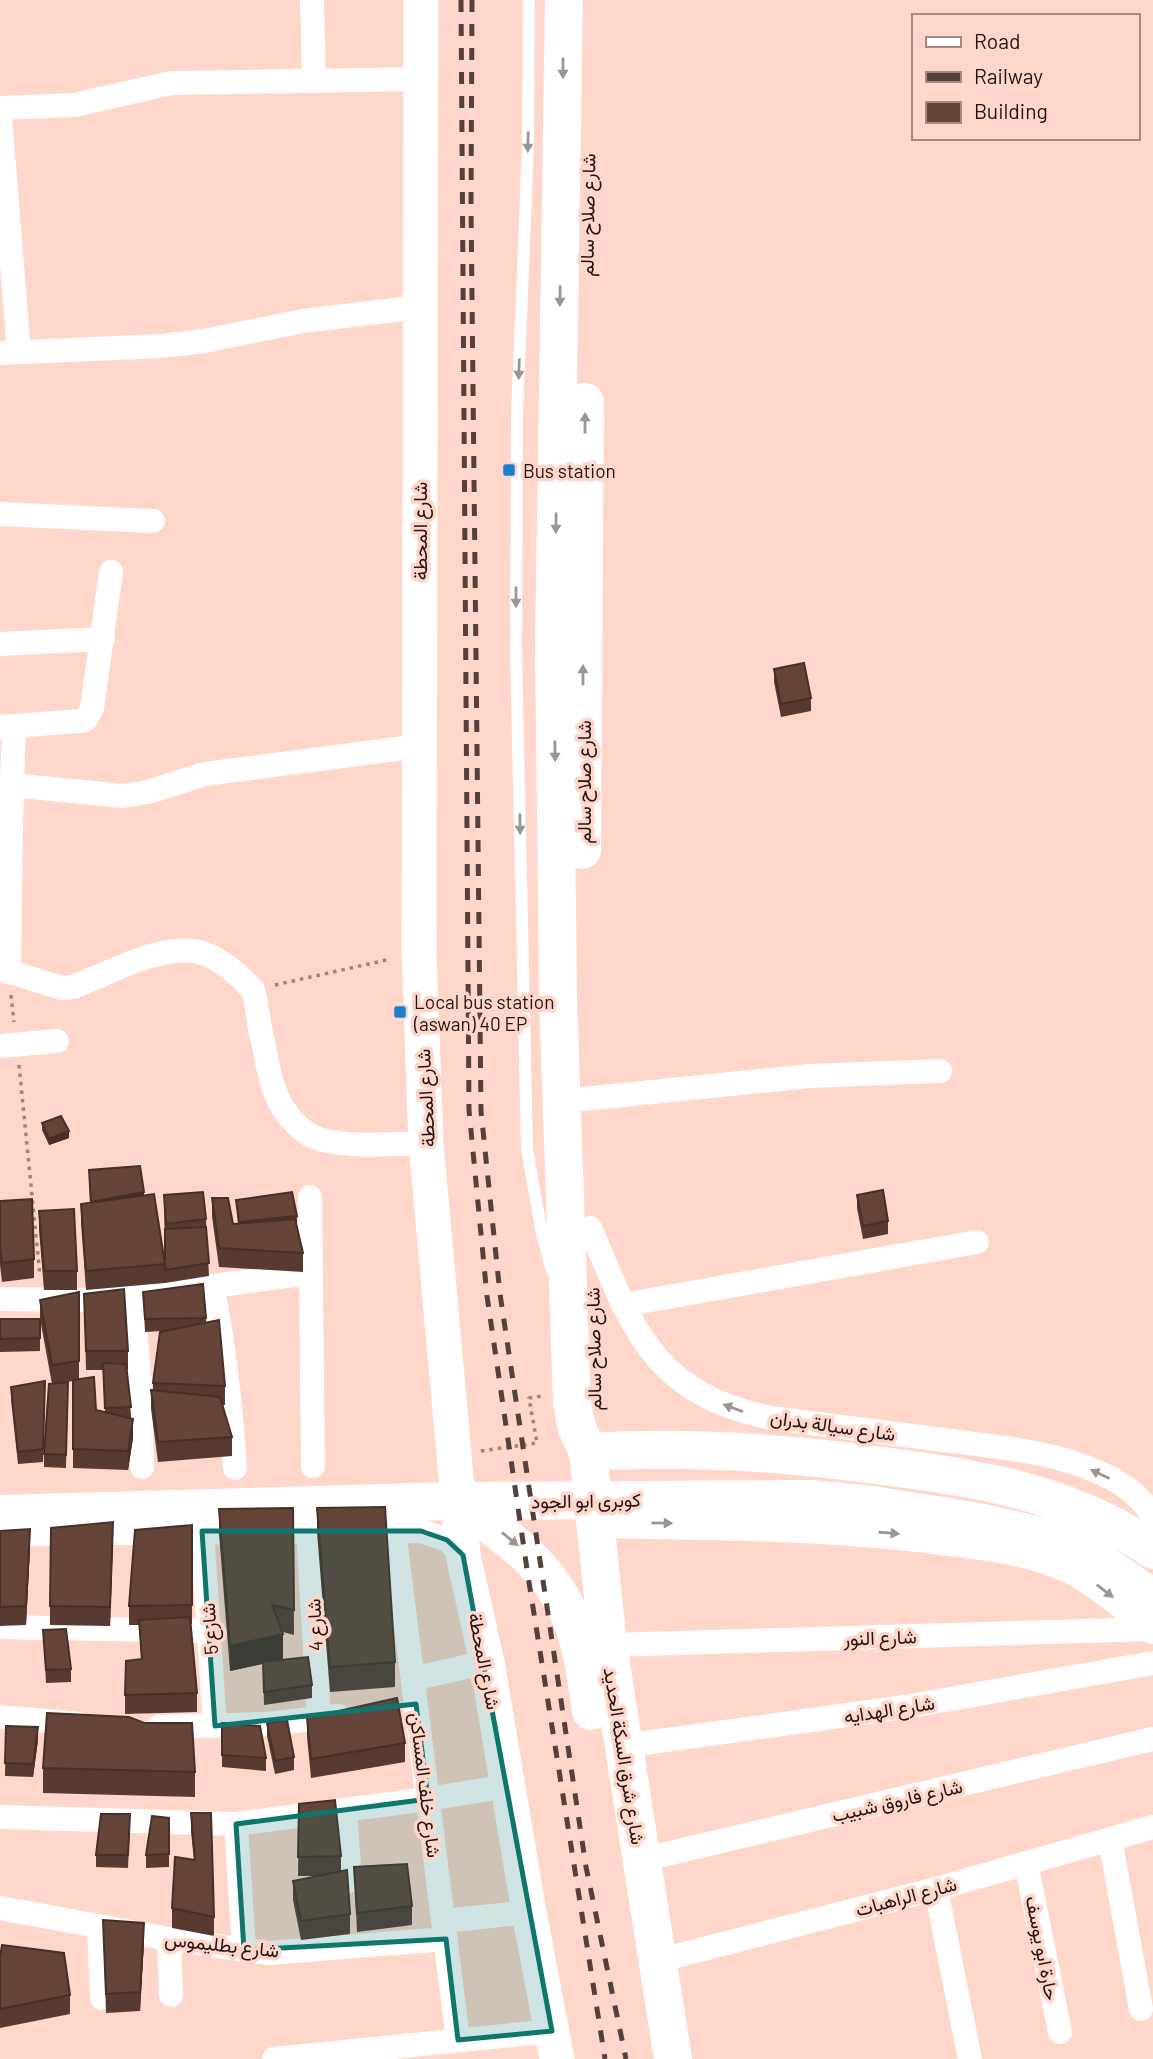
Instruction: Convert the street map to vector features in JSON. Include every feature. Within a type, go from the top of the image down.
[{"type":"main road","name":"شارع المحطة","points":[[421,0],[419,953],[426,1143],[463,1555],[487,1662],[554,2045]]},
{"type":"main road","name":"شارع صلاح سالم","points":[[564,0],[554,645],[558,996],[572,1403],[577,1428],[587,1452]]},
{"type":"main road","name":"شارع صلاح سالم","points":[[587,1452],[597,1405],[581,969],[590,0]]},
{"type":"main road","name":"شارع شرق السكة الحديد","points":[[587,1452],[594,1522],[595,1650],[623,1746],[673,2059]]},
{"type":"main road","name":"شارع سيالة بدران","points":[[587,1452],[741,1452],[964,1476],[1025,1491],[1083,1511],[1153,1550]]},
{"type":"main road","name":"كوبرى ابو الجود","points":[[0,1496],[394,1487],[507,1481],[747,1477],[812,1480],[876,1486],[1029,1511],[1092,1534],[1153,1574]]},
{"type":"main road","name":"كوبرى ابو الجود","points":[[0,1514],[88,1514],[454,1501],[778,1498],[873,1505],[990,1524],[1067,1544],[1122,1575],[1153,1598]]},
{"type":"main road","points":[[454,1501],[506,1535],[528,1555],[563,1603],[575,1630],[595,1650],[647,2059]]},
{"type":"street","points":[[312,0],[314,80]]},
{"type":"street","points":[[0,108],[74,105],[171,83],[420,79]]},
{"type":"street","points":[[0,116],[9,353],[162,346],[204,341],[303,321],[419,307]]},
{"type":"street","points":[[0,514],[153,521]]},
{"type":"street","points":[[111,572],[92,708],[86,719],[7,726],[12,785],[5,834],[4,970],[62,988],[73,987],[149,957],[187,950],[202,953],[218,961],[253,990],[261,1038],[278,1099],[301,1129],[325,1141],[426,1143]]},
{"type":"street","points":[[0,644],[103,639]]},
{"type":"street","points":[[12,785],[123,796],[148,792],[205,774],[420,746]]},
{"type":"street","points":[[8,1045],[57,1041]]},
{"type":"street","points":[[584,1099],[810,1076],[940,1071]]},
{"type":"street","points":[[310,1197],[313,1466]]},
{"type":"street","name":"شارع سيالة بدران","points":[[590,1228],[638,1334],[658,1360],[682,1381],[709,1399],[740,1411],[771,1418],[1006,1448],[1063,1460],[1120,1483],[1144,1503],[1153,1516]]},
{"type":"street","points":[[623,1305],[977,1242]]},
{"type":"street","points":[[0,1298],[132,1297],[309,1273]]},
{"type":"street","points":[[212,1286],[222,1332],[231,1401],[235,1468]]},
{"type":"street","points":[[132,1297],[141,1384],[142,1467]]},
{"type":"street","points":[[594,1522],[847,1529],[1023,1551],[1058,1563],[1091,1580],[1153,1629]]},
{"type":"street","name":"شارع 4","points":[[308,1530],[319,1719]]},
{"type":"street","name":"شارع خلف المساكن","points":[[394,1530],[407,1697],[428,1800],[458,2040]]},
{"type":"street","name":"شارع 5","points":[[202,1531],[215,1726]]},
{"type":"street","points":[[0,1534],[421,1531],[447,1540],[463,1555]]},
{"type":"street","points":[[0,1627],[209,1632]]},
{"type":"street","name":"شارع النور","points":[[595,1650],[1153,1629]]},
{"type":"street","points":[[407,1697],[487,1662]]},
{"type":"street","name":"شارع الهدايه","points":[[623,1746],[905,1707],[1153,1663]]},
{"type":"street","points":[[140,1727],[215,1726],[319,1719],[356,1713]]},
{"type":"street","points":[[0,1717],[103,1726]]},
{"type":"street","name":"شارع فاروق شبيب","points":[[641,1860],[1153,1740]]},
{"type":"street","points":[[0,1816],[236,1824],[428,1800],[508,1786]]},
{"type":"street","points":[[345,1810],[351,1881]]},
{"type":"street","points":[[236,1824],[244,1950]]},
{"type":"street","name":"شارع الراهبات","points":[[657,1961],[936,1889],[1153,1827]]},
{"type":"street","points":[[1110,1839],[1141,2010]]},
{"type":"street","name":"حارة ابو يوسف","points":[[1026,1863],[1060,2032]]},
{"type":"street","points":[[936,1889],[970,2059]]},
{"type":"street","name":"شارع بطليموس","points":[[0,1908],[169,1939],[268,1953],[445,1930],[529,1912]]},
{"type":"street","points":[[99,1926],[102,1998]]},
{"type":"street","points":[[169,1939],[172,1995]]},
{"type":"street","points":[[274,2059],[458,2040],[554,2045]]},
{"type":"lane","points":[[529,0],[528,147],[517,415],[516,636],[527,1149],[542,1234],[568,1316]]},
{"type":"path","points":[[253,990],[419,953]]},
{"type":"path","points":[[4,970],[8,1045],[42,1299]]},
{"type":"path","points":[[478,1452],[537,1443],[529,1398]]},
{"type":"highlighted area","points":[[202,1531],[421,1531],[447,1540],[463,1555],[552,2031],[458,2040],[446,1939],[244,1950],[236,1824],[428,1799],[416,1704],[215,1726]]},
{"type":"building","points":[[804,663],[811,698],[781,704],[774,669]]},
{"type":"building","points":[[61,1116],[69,1131],[49,1139],[42,1123]]},
{"type":"building","points":[[140,1166],[144,1192],[91,1202],[89,1170]]},
{"type":"building","points":[[883,1190],[888,1221],[863,1226],[857,1195]]},
{"type":"building","points":[[203,1192],[206,1219],[166,1224],[164,1195]]},
{"type":"building","points":[[292,1192],[297,1216],[239,1222],[236,1200]]},
{"type":"building","points":[[154,1194],[165,1264],[86,1271],[81,1204]]},
{"type":"building","points":[[212,1198],[228,1198],[233,1224],[295,1219],[303,1253],[219,1248]]},
{"type":"building","points":[[32,1199],[34,1259],[2,1263],[0,1201]]},
{"type":"building","points":[[74,1209],[77,1271],[44,1271],[39,1211]]},
{"type":"building","points":[[206,1227],[209,1263],[165,1270],[165,1229]]},
{"type":"building","points":[[203,1284],[206,1318],[145,1319],[143,1292]]},
{"type":"building","points":[[124,1289],[128,1351],[86,1351],[84,1294]]},
{"type":"building","points":[[79,1292],[79,1361],[52,1365],[40,1300]]},
{"type":"building","points":[[0,1319],[40,1319],[40,1338],[0,1339]]},
{"type":"building","points":[[219,1320],[225,1386],[153,1383],[160,1332]]},
{"type":"building","points":[[103,1363],[126,1364],[131,1407],[105,1408]]},
{"type":"building","points":[[94,1377],[96,1410],[133,1419],[128,1451],[73,1449],[73,1380]]},
{"type":"building","points":[[45,1381],[43,1449],[18,1452],[11,1387]]},
{"type":"building","points":[[68,1382],[66,1455],[44,1454],[49,1384]]},
{"type":"building","points":[[151,1390],[220,1397],[232,1437],[158,1442]]},
{"type":"building","points":[[385,1507],[395,1662],[330,1667],[317,1508]]},
{"type":"building","points":[[293,1508],[294,1610],[272,1605],[283,1634],[230,1646],[219,1509]]},
{"type":"building","points":[[113,1522],[110,1607],[50,1606],[51,1528]]},
{"type":"building","points":[[192,1525],[192,1605],[129,1606],[135,1530]]},
{"type":"building","points":[[30,1529],[26,1606],[0,1607],[0,1531]]},
{"type":"building","points":[[190,1617],[197,1693],[125,1695],[126,1661],[142,1659],[139,1620]]},
{"type":"building","points":[[66,1629],[71,1669],[46,1670],[43,1630]]},
{"type":"building","points":[[308,1657],[312,1685],[264,1692],[263,1662]]},
{"type":"building","points":[[397,1698],[405,1743],[311,1759],[307,1718]]},
{"type":"building","points":[[47,1713],[129,1717],[144,1723],[192,1723],[195,1772],[43,1768]]},
{"type":"building","points":[[287,1720],[294,1757],[275,1761],[267,1723]]},
{"type":"building","points":[[222,1723],[260,1726],[266,1758],[222,1755]]},
{"type":"building","points":[[6,1726],[38,1727],[33,1764],[5,1763]]},
{"type":"building","points":[[335,1800],[341,1856],[298,1857],[299,1804]]},
{"type":"building","points":[[191,1813],[211,1813],[214,1917],[172,1908],[175,1857],[195,1860]]},
{"type":"building","points":[[101,1814],[130,1814],[128,1855],[96,1855]]},
{"type":"building","points":[[152,1816],[169,1818],[169,1854],[146,1855]]},
{"type":"building","points":[[407,1864],[412,1906],[357,1913],[354,1867]]},
{"type":"building","points":[[347,1870],[350,1914],[301,1921],[293,1881]]},
{"type":"building","points":[[103,1920],[144,1923],[140,1992],[106,1994]]},
{"type":"building","points":[[2,1945],[64,1953],[70,1995],[0,2009]]},
{"type":"railway","points":[[461,0],[469,1110],[487,1296],[528,1576],[605,2059]]},
{"type":"railway","points":[[472,0],[471,206],[481,1111],[500,1294],[586,1867],[626,2059]]},
{"type":"place","name":"Bus station","points":[[509,470]]},
{"type":"place","name":"Local bus station (aswan) 40 EP","points":[[400,1012]]}]
